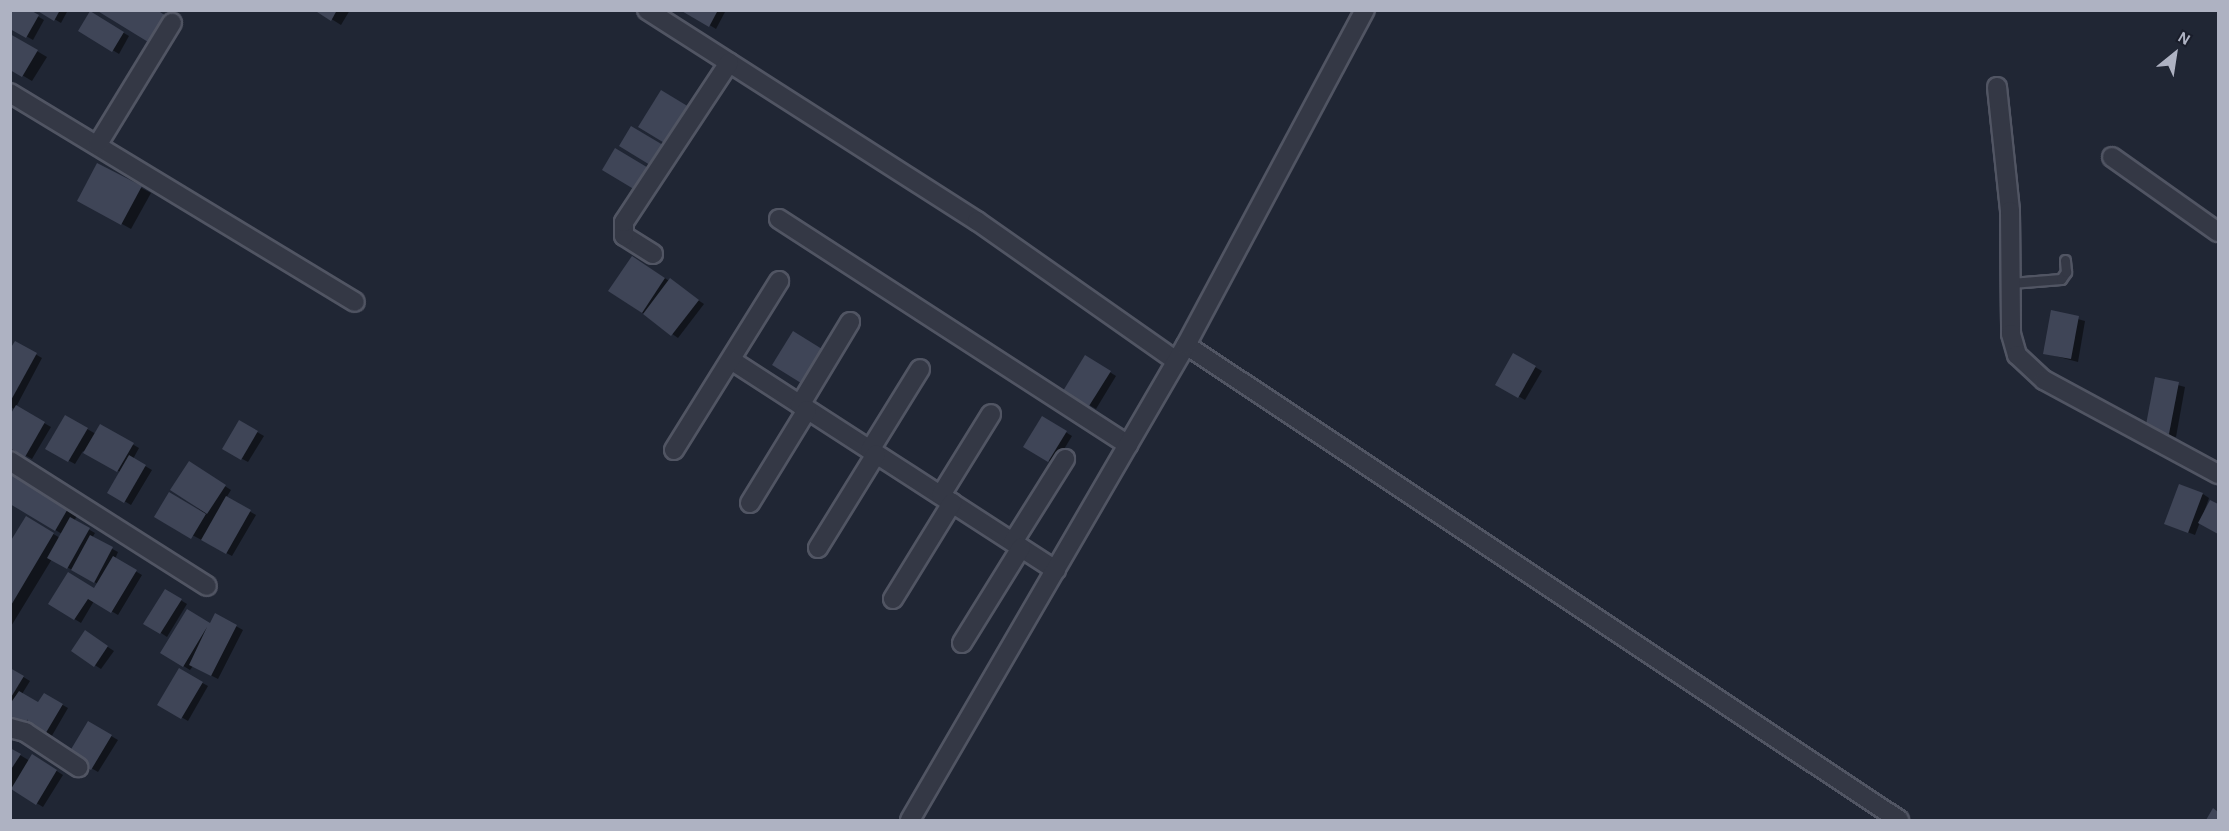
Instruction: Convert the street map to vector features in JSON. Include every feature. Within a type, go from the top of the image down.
[{"type":"street","points":[[647,10],[977,221],[1176,361]]},
{"type":"street","points":[[910,820],[1186,345],[1365,10]]},
{"type":"street","points":[[98,144],[172,23]]},
{"type":"street","points":[[653,254],[624,236],[624,222],[729,63]]},
{"type":"street","points":[[1997,87],[2010,211],[2011,334],[2018,355],[2027,368],[2218,474]]},
{"type":"street","points":[[10,93],[98,144],[355,302]]},
{"type":"street","points":[[2112,157],[2218,232]]},
{"type":"street","points":[[779,219],[1128,444]]},
{"type":"street","points":[[674,450],[779,281]]},
{"type":"street","points":[[750,503],[850,322]]},
{"type":"street","points":[[1186,345],[1899,820]]},
{"type":"street","points":[[731,360],[1056,570]]},
{"type":"street","points":[[818,548],[920,369]]},
{"type":"street","points":[[893,599],[991,414]]},
{"type":"street","points":[[962,643],[1065,459]]},
{"type":"street","points":[[10,461],[207,586]]},
{"type":"street","points":[[10,728],[25,732],[78,768]]},
{"type":"lane","points":[[2011,283],[2061,279],[2066,272],[2065,260]]},
{"type":"building","points":[[10,10],[30,10],[39,15],[26,38],[10,29]]},
{"type":"building","points":[[36,10],[60,10],[54,21]]},
{"type":"building","points":[[96,10],[157,10],[169,18],[153,45]]},
{"type":"building","points":[[314,10],[337,10],[331,21]]},
{"type":"building","points":[[680,10],[718,10],[709,27]]},
{"type":"building","points":[[90,11],[124,32],[112,52],[78,31]]},
{"type":"building","points":[[10,34],[38,50],[22,77],[10,70]]},
{"type":"building","points":[[661,90],[694,110],[671,147],[638,127]]},
{"type":"building","points":[[631,126],[668,148],[655,168],[619,146]]},
{"type":"building","points":[[615,148],[650,169],[637,191],[602,170]]},
{"type":"building","points":[[97,163],[142,186],[121,225],[77,201]]},
{"type":"building","points":[[632,256],[665,278],[642,313],[608,291]]},
{"type":"building","points":[[670,278],[699,300],[671,336],[643,314]]},
{"type":"building","points":[[2051,310],[2079,316],[2071,359],[2043,354]]},
{"type":"building","points":[[793,331],[822,349],[801,383],[772,365]]},
{"type":"building","points":[[15,341],[37,353],[10,402],[10,349]]},
{"type":"building","points":[[1513,353],[1536,366],[1518,398],[1495,385]]},
{"type":"building","points":[[1085,355],[1111,371],[1089,406],[1063,391]]},
{"type":"building","points":[[2155,377],[2179,382],[2169,434],[2145,430]]},
{"type":"building","points":[[16,405],[45,422],[25,457],[10,448],[10,415]]},
{"type":"building","points":[[65,415],[88,428],[68,462],[45,449]]},
{"type":"building","points":[[1042,416],[1067,431],[1048,462],[1023,447]]},
{"type":"building","points":[[239,420],[258,431],[241,460],[222,449]]},
{"type":"building","points":[[100,424],[134,443],[117,472],[83,453]]},
{"type":"building","points":[[129,455],[146,465],[124,503],[107,493]]},
{"type":"building","points":[[189,461],[226,485],[207,514],[170,490]]},
{"type":"building","points":[[10,462],[73,500],[55,531],[10,504]]},
{"type":"building","points":[[2179,484],[2203,493],[2188,533],[2164,524]]},
{"type":"building","points":[[169,492],[206,514],[191,539],[154,517]]},
{"type":"building","points":[[226,496],[251,510],[226,554],[201,540]]},
{"type":"building","points":[[2210,500],[2218,504],[2218,534],[2198,523]]},
{"type":"building","points":[[26,516],[54,533],[10,607],[10,542]]},
{"type":"building","points":[[70,517],[90,528],[67,569],[47,558]]},
{"type":"building","points":[[90,535],[113,547],[94,583],[71,570]]},
{"type":"building","points":[[113,556],[137,570],[111,613],[88,599],[74,620],[48,604],[68,572],[94,588]]},
{"type":"building","points":[[165,589],[182,599],[160,634],[143,624]]},
{"type":"building","points":[[187,609],[210,623],[215,613],[237,625],[211,676],[189,665],[207,627],[183,667],[160,653]]},
{"type":"building","points":[[85,630],[108,646],[94,667],[71,651]]},
{"type":"building","points":[[10,668],[24,676],[10,699]]},
{"type":"building","points":[[179,668],[203,682],[181,719],[157,705]]},
{"type":"building","points":[[19,691],[38,702],[44,693],[63,704],[44,736],[25,726],[28,719],[23,727],[10,720],[10,704]]},
{"type":"building","points":[[88,721],[112,735],[91,770],[67,756]]},
{"type":"building","points":[[10,748],[21,754],[10,771]]},
{"type":"building","points":[[32,754],[57,770],[36,805],[11,789]]},
{"type":"building","points":[[2213,808],[2218,812],[2218,820],[2206,820]]}]
